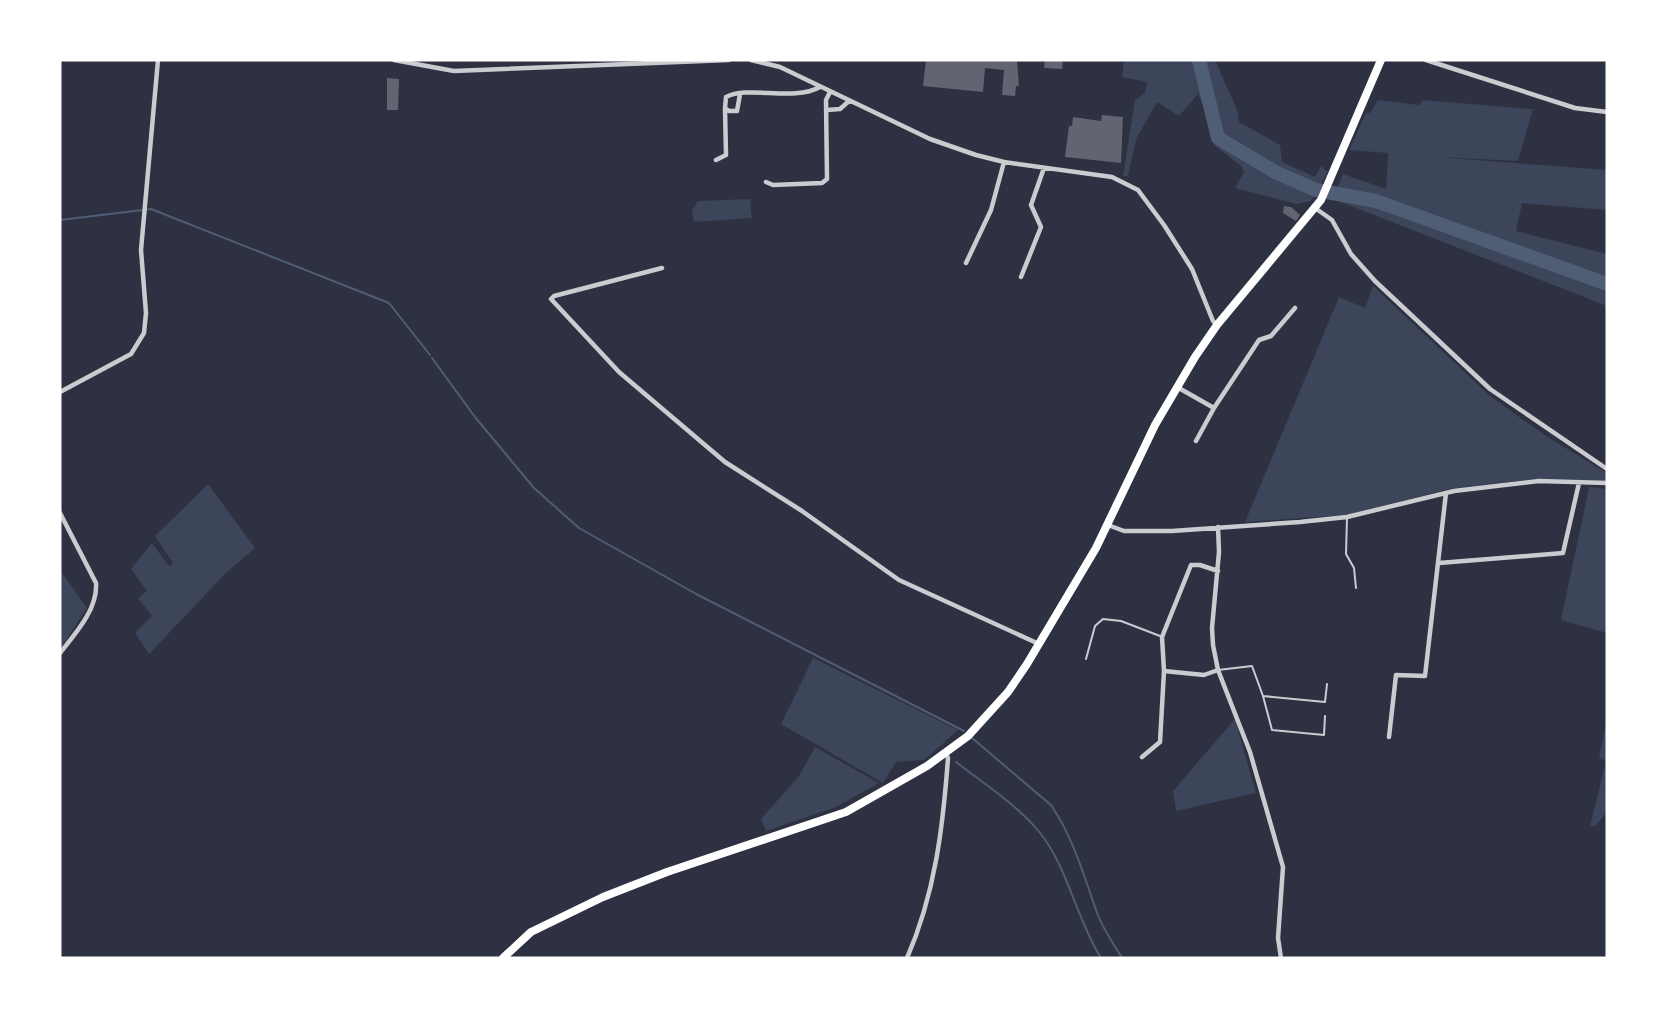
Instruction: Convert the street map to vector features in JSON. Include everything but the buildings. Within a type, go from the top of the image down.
[{"type":"main road","points":[[502,958],[531,932],[575,909],[667,872],[846,812],[946,754],[968,736],[1016,680],[1039,644],[1108,525],[1155,425],[1176,387],[1217,325],[1321,200],[1381,60]]},
{"type":"street","points":[[60,392],[131,354],[144,333],[146,313],[141,250],[158,60]]},
{"type":"street","points":[[394,60],[439,69],[465,70],[729,60]]},
{"type":"street","points":[[751,60],[780,67],[930,139],[1004,162],[1112,177],[1138,190],[1184,254],[1213,321],[1217,325]]},
{"type":"street","points":[[1426,60],[1575,108],[1607,112]]},
{"type":"street","points":[[716,160],[726,155],[726,97],[740,94],[804,92],[820,87]]},
{"type":"street","points":[[766,182],[773,185],[825,182],[828,174],[826,110],[830,92]]},
{"type":"street","points":[[725,108],[729,111],[737,111],[740,94]]},
{"type":"street","points":[[826,110],[840,109],[849,101]]},
{"type":"street","points":[[966,263],[991,210],[1004,162]]},
{"type":"street","points":[[1021,277],[1041,227],[1031,205],[1031,197],[1044,168]]},
{"type":"street","points":[[1316,208],[1332,220],[1351,254],[1375,281],[1490,389],[1607,469]]},
{"type":"street","points":[[662,268],[554,296],[551,299],[619,372],[725,462],[802,511],[900,580],[1039,644]]},
{"type":"street","points":[[1196,441],[1214,408],[1259,340],[1272,336],[1296,308]]},
{"type":"street","points":[[1176,387],[1214,408]]},
{"type":"street","points":[[1108,525],[1129,532],[1347,517],[1446,493],[1526,482],[1607,483]]},
{"type":"street","points":[[1439,563],[1563,553],[1579,483]]},
{"type":"street","points":[[1389,737],[1396,675],[1425,676],[1446,493]]},
{"type":"street","points":[[60,513],[96,583],[97,593],[93,606],[60,653]]},
{"type":"street","points":[[1218,527],[1220,540],[1212,635],[1218,670],[1250,752],[1283,867],[1278,938],[1281,958]]},
{"type":"street","points":[[1142,757],[1160,742],[1164,671],[1162,637],[1191,566],[1200,565],[1218,571]]},
{"type":"street","points":[[1164,671],[1204,675],[1218,670]]},
{"type":"street","points":[[907,958],[923,922],[935,871],[944,816],[948,758],[946,754]]},
{"type":"lane","points":[[1347,517],[1346,554],[1354,568],[1356,588]]},
{"type":"lane","points":[[1086,659],[1095,626],[1103,619],[1120,621],[1162,637]]},
{"type":"lane","points":[[1218,670],[1252,666],[1272,730],[1324,735],[1325,716]]},
{"type":"lane","points":[[1263,696],[1326,702],[1327,684]]},
{"type":"shaded area","points":[[1124,60],[1215,60],[1238,112],[1239,122],[1280,145],[1282,162],[1315,177],[1321,166],[1328,172],[1311,201],[1296,204],[1235,188],[1244,172],[1241,166],[1214,145],[1208,116],[1198,94],[1179,116],[1157,102],[1137,137],[1128,176],[1123,176],[1135,100],[1145,93],[1147,82],[1122,77]]},
{"type":"shaded area","points":[[1378,100],[1419,105],[1423,100],[1533,109],[1518,161],[1436,157],[1607,170],[1607,210],[1522,203],[1516,231],[1607,254],[1607,306],[1333,199],[1343,174],[1386,189],[1388,153],[1349,150],[1366,113],[1370,113]]},
{"type":"shaded area","points":[[750,199],[752,218],[694,222],[692,210],[698,201]]},
{"type":"shaded area","points":[[1373,286],[1490,396],[1546,436],[1607,473],[1607,481],[1535,479],[1449,489],[1347,515],[1245,522],[1339,297],[1365,308]]},
{"type":"shaded area","points":[[208,484],[255,548],[225,574],[149,654],[135,633],[152,616],[138,598],[147,591],[131,569],[152,543],[169,566],[173,563],[155,536]]},
{"type":"shaded area","points":[[1589,487],[1607,489],[1607,633],[1561,620]]},
{"type":"shaded area","points":[[60,570],[87,608],[61,648],[60,647]]},
{"type":"shaded area","points":[[813,658],[958,730],[924,760],[896,762],[883,783],[781,724]]},
{"type":"shaded area","points":[[1235,719],[1256,793],[1176,811],[1173,791]]},
{"type":"shaded area","points":[[1607,719],[1607,811],[1596,826],[1590,826],[1606,761],[1599,758]]},
{"type":"shaded area","points":[[815,747],[879,783],[836,807],[766,831],[761,819],[799,776]]},
{"type":"waterway","points":[[1199,60],[1218,138],[1275,172],[1316,190],[1376,201],[1607,284]]},
{"type":"waterway","points":[[60,220],[151,209],[389,303],[430,355]]},
{"type":"waterway","points":[[432,358],[475,417],[534,488],[579,528],[698,595],[964,731]]},
{"type":"waterway","points":[[972,738],[1051,805],[1072,843],[1099,919],[1122,958]]},
{"type":"waterway","points":[[956,762],[1012,805],[1041,834],[1066,879],[1085,928],[1101,958]]}]
